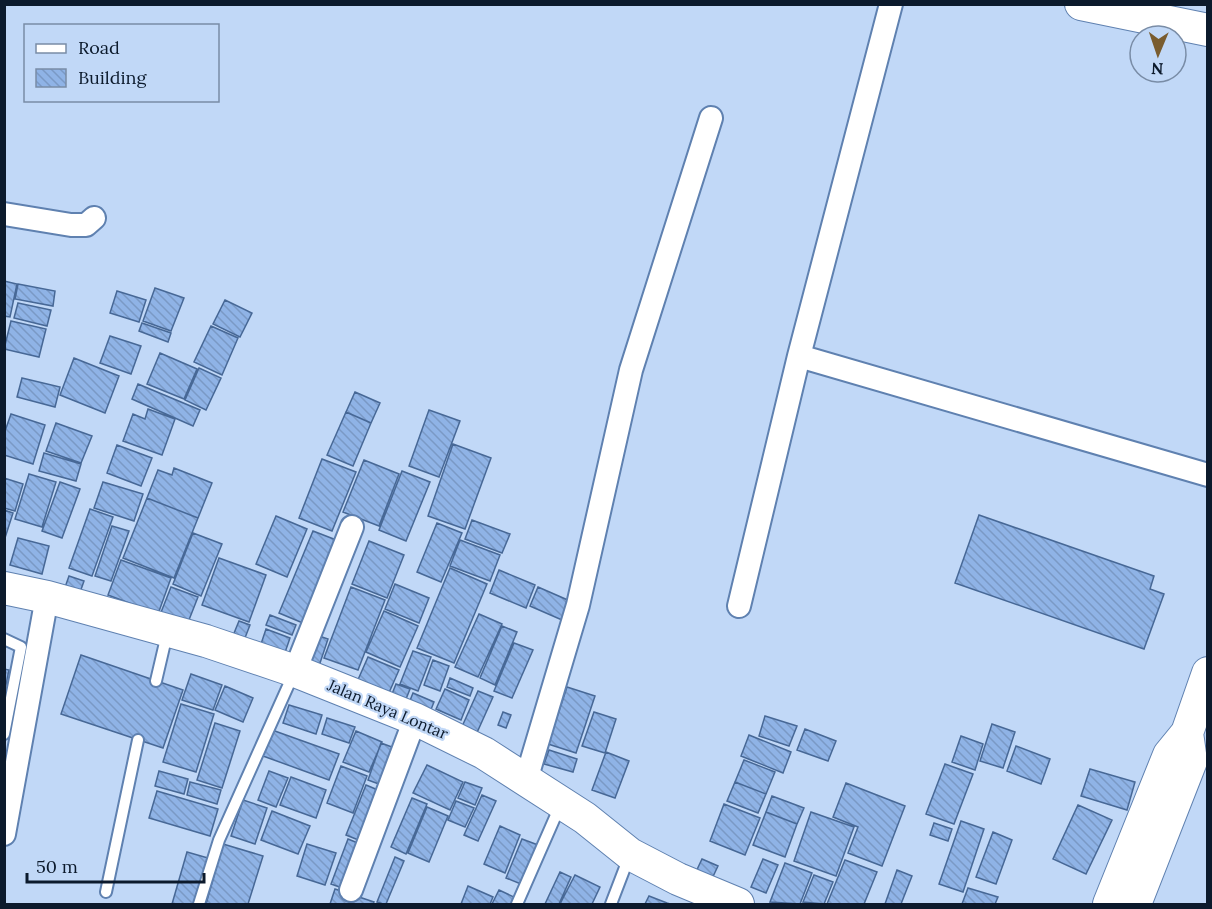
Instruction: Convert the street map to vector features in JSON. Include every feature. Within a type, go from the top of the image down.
[{"type":"street","points":[[739,606],[800,356],[891,4]]},
{"type":"street","points":[[1081,4],[1208,30]]},
{"type":"street","points":[[526,780],[578,605],[631,370],[711,118]]},
{"type":"street","points":[[4,214],[71,225],[86,225],[94,218]]},
{"type":"street","points":[[800,356],[1208,475]]},
{"type":"street","points":[[295,671],[352,527]]},
{"type":"street","name":"Jalan Raya Lontar","points":[[4,588],[47,597],[168,631],[295,671],[415,719],[484,753],[561,802],[630,854],[678,879],[738,904]]},
{"type":"street","points":[[4,834],[47,597]]},
{"type":"street","points":[[1109,904],[1168,755],[1187,733],[1208,673]]},
{"type":"street","points":[[351,890],[415,719]]},
{"type":"street","points":[[1135,904],[1191,761],[1187,733]]},
{"type":"lane","points":[[156,681],[168,631]]},
{"type":"lane","points":[[4,639],[21,647],[4,734]]},
{"type":"lane","points":[[200,904],[219,840],[295,671]]},
{"type":"lane","points":[[106,892],[138,740]]},
{"type":"lane","points":[[517,904],[561,802]]},
{"type":"lane","points":[[611,904],[630,854]]},
{"type":"building","points":[[4,281],[17,284],[10,317],[4,316]]},
{"type":"building","points":[[18,284],[55,291],[53,306],[15,299]]},
{"type":"building","points":[[155,288],[184,298],[171,331],[143,321]]},
{"type":"building","points":[[117,291],[146,300],[139,322],[110,313]]},
{"type":"building","points":[[225,300],[252,313],[240,337],[213,324]]},
{"type":"building","points":[[18,303],[51,310],[47,326],[14,318]]},
{"type":"building","points":[[11,321],[46,329],[39,357],[4,349]]},
{"type":"building","points":[[142,323],[171,333],[168,342],[139,331]]},
{"type":"building","points":[[211,326],[238,338],[222,375],[194,362]]},
{"type":"building","points":[[110,336],[141,346],[131,374],[100,363]]},
{"type":"building","points":[[160,353],[197,369],[184,399],[147,384]]},
{"type":"building","points":[[74,358],[119,376],[105,413],[60,395]]},
{"type":"building","points":[[199,368],[221,378],[206,410],[185,400]]},
{"type":"building","points":[[22,378],[60,387],[55,407],[17,397]]},
{"type":"building","points":[[138,384],[200,410],[193,426],[132,399]]},
{"type":"building","points":[[355,392],[380,403],[371,423],[346,412]]},
{"type":"building","points":[[148,409],[175,419],[162,455],[123,441],[133,414],[145,419]]},
{"type":"building","points":[[429,410],[460,421],[439,477],[409,466]]},
{"type":"building","points":[[346,412],[371,423],[353,466],[327,455]]},
{"type":"building","points":[[11,414],[45,425],[33,464],[4,455],[4,434]]},
{"type":"building","points":[[56,423],[92,436],[81,463],[46,451]]},
{"type":"building","points":[[453,444],[491,458],[465,529],[428,516]]},
{"type":"building","points":[[117,445],[152,458],[141,486],[107,473]]},
{"type":"building","points":[[44,453],[81,464],[76,481],[39,471]]},
{"type":"building","points":[[322,459],[356,472],[332,531],[299,518]]},
{"type":"building","points":[[364,460],[399,474],[379,526],[343,512]]},
{"type":"building","points":[[174,468],[212,483],[198,518],[147,498],[158,470],[172,475]]},
{"type":"building","points":[[402,471],[430,482],[406,541],[379,530]]},
{"type":"building","points":[[29,474],[56,482],[42,527],[15,519]]},
{"type":"building","points":[[4,478],[23,484],[15,511],[4,508]]},
{"type":"building","points":[[60,482],[80,489],[62,538],[42,531]]},
{"type":"building","points":[[103,482],[143,494],[134,521],[94,508]]},
{"type":"building","points":[[147,498],[198,518],[174,578],[123,558]]},
{"type":"building","points":[[90,509],[113,517],[92,576],[69,568]]},
{"type":"building","points":[[4,510],[13,513],[4,541]]},
{"type":"building","points":[[979,515],[1154,576],[1150,589],[1164,594],[1144,649],[955,583]]},
{"type":"building","points":[[276,516],[307,529],[287,577],[256,564]]},
{"type":"building","points":[[472,520],[510,534],[502,553],[465,539]]},
{"type":"building","points":[[437,523],[462,533],[441,582],[417,572]]},
{"type":"building","points":[[112,526],[129,531],[111,581],[95,576]]},
{"type":"building","points":[[313,531],[344,543],[310,626],[279,613]]},
{"type":"building","points":[[193,533],[222,544],[201,596],[173,584]]},
{"type":"building","points":[[18,538],[49,546],[42,574],[10,565]]},
{"type":"building","points":[[460,540],[500,555],[490,581],[450,566]]},
{"type":"building","points":[[369,541],[404,555],[387,598],[352,584]]},
{"type":"building","points":[[219,558],[266,575],[249,622],[202,605]]},
{"type":"building","points":[[121,560],[171,578],[158,614],[108,595]]},
{"type":"building","points":[[450,568],[487,584],[454,663],[417,648]]},
{"type":"building","points":[[499,570],[535,585],[526,608],[490,593]]},
{"type":"building","points":[[69,576],[84,581],[77,601],[62,596]]},
{"type":"building","points":[[395,584],[429,598],[419,623],[385,609]]},
{"type":"building","points":[[171,587],[198,597],[185,630],[158,620]]},
{"type":"building","points":[[351,587],[385,600],[358,670],[324,658]]},
{"type":"building","points":[[538,587],[570,601],[562,620],[530,606]]},
{"type":"building","points":[[384,611],[418,626],[400,667],[366,652]]},
{"type":"building","points":[[479,614],[502,624],[478,677],[455,667]]},
{"type":"building","points":[[270,615],[296,625],[292,635],[266,625]]},
{"type":"building","points":[[239,621],[250,625],[243,643],[232,638]]},
{"type":"building","points":[[502,626],[517,632],[495,685],[480,678]]},
{"type":"building","points":[[266,629],[290,638],[281,664],[257,656]]},
{"type":"building","points":[[313,634],[328,639],[317,672],[302,667]]},
{"type":"building","points":[[514,643],[533,650],[512,698],[494,691]]},
{"type":"building","points":[[413,651],[431,657],[418,691],[400,684]]},
{"type":"building","points":[[81,655],[183,690],[163,748],[61,714]]},
{"type":"building","points":[[368,657],[399,670],[384,704],[353,691]]},
{"type":"building","points":[[433,660],[449,666],[440,691],[424,685]]},
{"type":"building","points":[[4,669],[9,670],[4,695]]},
{"type":"building","points":[[191,674],[222,685],[213,710],[182,700]]},
{"type":"building","points":[[450,678],[473,688],[470,696],[447,687]]},
{"type":"building","points":[[396,684],[410,689],[406,699],[392,694]]},
{"type":"building","points":[[225,686],[253,698],[243,722],[215,710]]},
{"type":"building","points":[[567,687],[595,696],[576,753],[548,744]]},
{"type":"building","points":[[445,689],[469,700],[461,720],[436,709]]},
{"type":"building","points":[[478,691],[493,697],[475,737],[460,731]]},
{"type":"building","points":[[413,693],[434,702],[428,717],[407,708]]},
{"type":"building","points":[[181,704],[214,714],[196,772],[163,762]]},
{"type":"building","points":[[289,705],[322,715],[316,734],[283,723]]},
{"type":"building","points":[[503,712],[511,715],[506,728],[498,725]]},
{"type":"building","points":[[594,712],[616,719],[605,753],[582,746]]},
{"type":"building","points":[[765,716],[797,726],[789,746],[759,736]]},
{"type":"building","points":[[327,718],[355,727],[349,743],[322,734]]},
{"type":"building","points":[[215,723],[240,731],[222,788],[197,780]]},
{"type":"building","points":[[992,724],[1015,732],[1003,768],[980,761]]},
{"type":"building","points":[[805,729],[836,741],[828,761],[797,750]]},
{"type":"building","points":[[272,730],[339,754],[329,780],[263,756]]},
{"type":"building","points":[[356,731],[382,742],[369,772],[343,762]]},
{"type":"building","points":[[749,735],[791,752],[783,773],[741,756]]},
{"type":"building","points":[[961,736],[983,744],[975,770],[952,762]]},
{"type":"building","points":[[381,743],[400,750],[387,787],[368,780]]},
{"type":"building","points":[[1016,746],[1050,759],[1041,784],[1007,771]]},
{"type":"building","points":[[549,750],[577,759],[573,772],[544,764]]},
{"type":"building","points":[[606,752],[629,761],[615,798],[592,790]]},
{"type":"building","points":[[744,760],[775,772],[766,794],[735,782]]},
{"type":"building","points":[[945,764],[973,774],[954,824],[926,814]]},
{"type":"building","points":[[427,765],[463,782],[450,810],[413,793]]},
{"type":"building","points":[[341,766],[367,776],[353,813],[327,803]]},
{"type":"building","points":[[1090,769],[1135,782],[1127,810],[1081,796]]},
{"type":"building","points":[[159,771],[188,779],[184,794],[155,786]]},
{"type":"building","points":[[269,771],[288,778],[276,807],[258,800]]},
{"type":"building","points":[[291,777],[326,790],[316,818],[280,805]]},
{"type":"building","points":[[190,782],[221,790],[217,804],[187,795]]},
{"type":"building","points":[[465,782],[482,788],[475,805],[458,798]]},
{"type":"building","points":[[735,782],[766,794],[758,813],[727,801]]},
{"type":"building","points":[[846,783],[905,806],[882,866],[848,853],[858,827],[833,817]]},
{"type":"building","points":[[366,785],[385,793],[366,843],[346,835]]},
{"type":"building","points":[[157,791],[218,809],[210,836],[149,818]]},
{"type":"building","points":[[482,795],[496,801],[478,841],[464,835]]},
{"type":"building","points":[[772,796],[804,808],[797,824],[766,812]]},
{"type":"building","points":[[412,798],[427,804],[406,854],[391,847]]},
{"type":"building","points":[[243,800],[267,808],[255,844],[231,836]]},
{"type":"building","points":[[456,801],[474,808],[465,827],[448,820]]},
{"type":"building","points":[[724,804],[760,818],[745,855],[710,841]]},
{"type":"building","points":[[1078,805],[1112,820],[1086,874],[1053,859]]},
{"type":"building","points":[[427,807],[448,816],[429,862],[408,853]]},
{"type":"building","points":[[272,811],[310,826],[298,854],[261,840]]},
{"type":"building","points":[[766,812],[797,824],[785,857],[753,845]]},
{"type":"building","points":[[811,812],[854,827],[836,876],[794,861]]},
{"type":"building","points":[[961,821],[984,829],[963,892],[939,884]]},
{"type":"building","points":[[934,823],[952,829],[948,841],[930,835]]},
{"type":"building","points":[[500,826],[520,835],[505,873],[484,864]]},
{"type":"building","points":[[993,832],[1012,840],[996,884],[976,877]]},
{"type":"building","points":[[348,839],[365,846],[348,890],[331,884]]},
{"type":"building","points":[[522,839],[538,845],[521,884],[506,878]]},
{"type":"building","points":[[223,844],[263,856],[248,904],[206,904]]},
{"type":"building","points":[[307,844],[336,853],[325,885],[297,876]]},
{"type":"building","points":[[187,852],[208,858],[195,904],[172,904]]},
{"type":"building","points":[[395,857],[404,861],[386,904],[383,904],[377,902]]},
{"type":"building","points":[[702,859],[718,866],[709,885],[693,878]]},
{"type":"building","points":[[763,859],[778,865],[766,893],[751,887]]},
{"type":"building","points":[[845,860],[877,872],[864,904],[827,904]]},
{"type":"building","points":[[785,863],[812,873],[800,904],[770,902]]},
{"type":"building","points":[[897,870],[912,876],[901,904],[885,904]]},
{"type":"building","points":[[560,872],[571,877],[559,904],[545,904]]},
{"type":"building","points":[[575,875],[600,887],[592,904],[560,904]]},
{"type":"building","points":[[814,875],[833,882],[824,904],[803,902]]},
{"type":"building","points":[[468,886],[493,897],[490,904],[461,904]]},
{"type":"building","points":[[968,888],[998,897],[995,904],[962,904]]},
{"type":"building","points":[[335,889],[374,902],[373,904],[330,904]]},
{"type":"building","points":[[499,890],[516,898],[513,904],[492,904]]},
{"type":"building","points":[[649,896],[667,903],[670,904],[645,904]]}]
